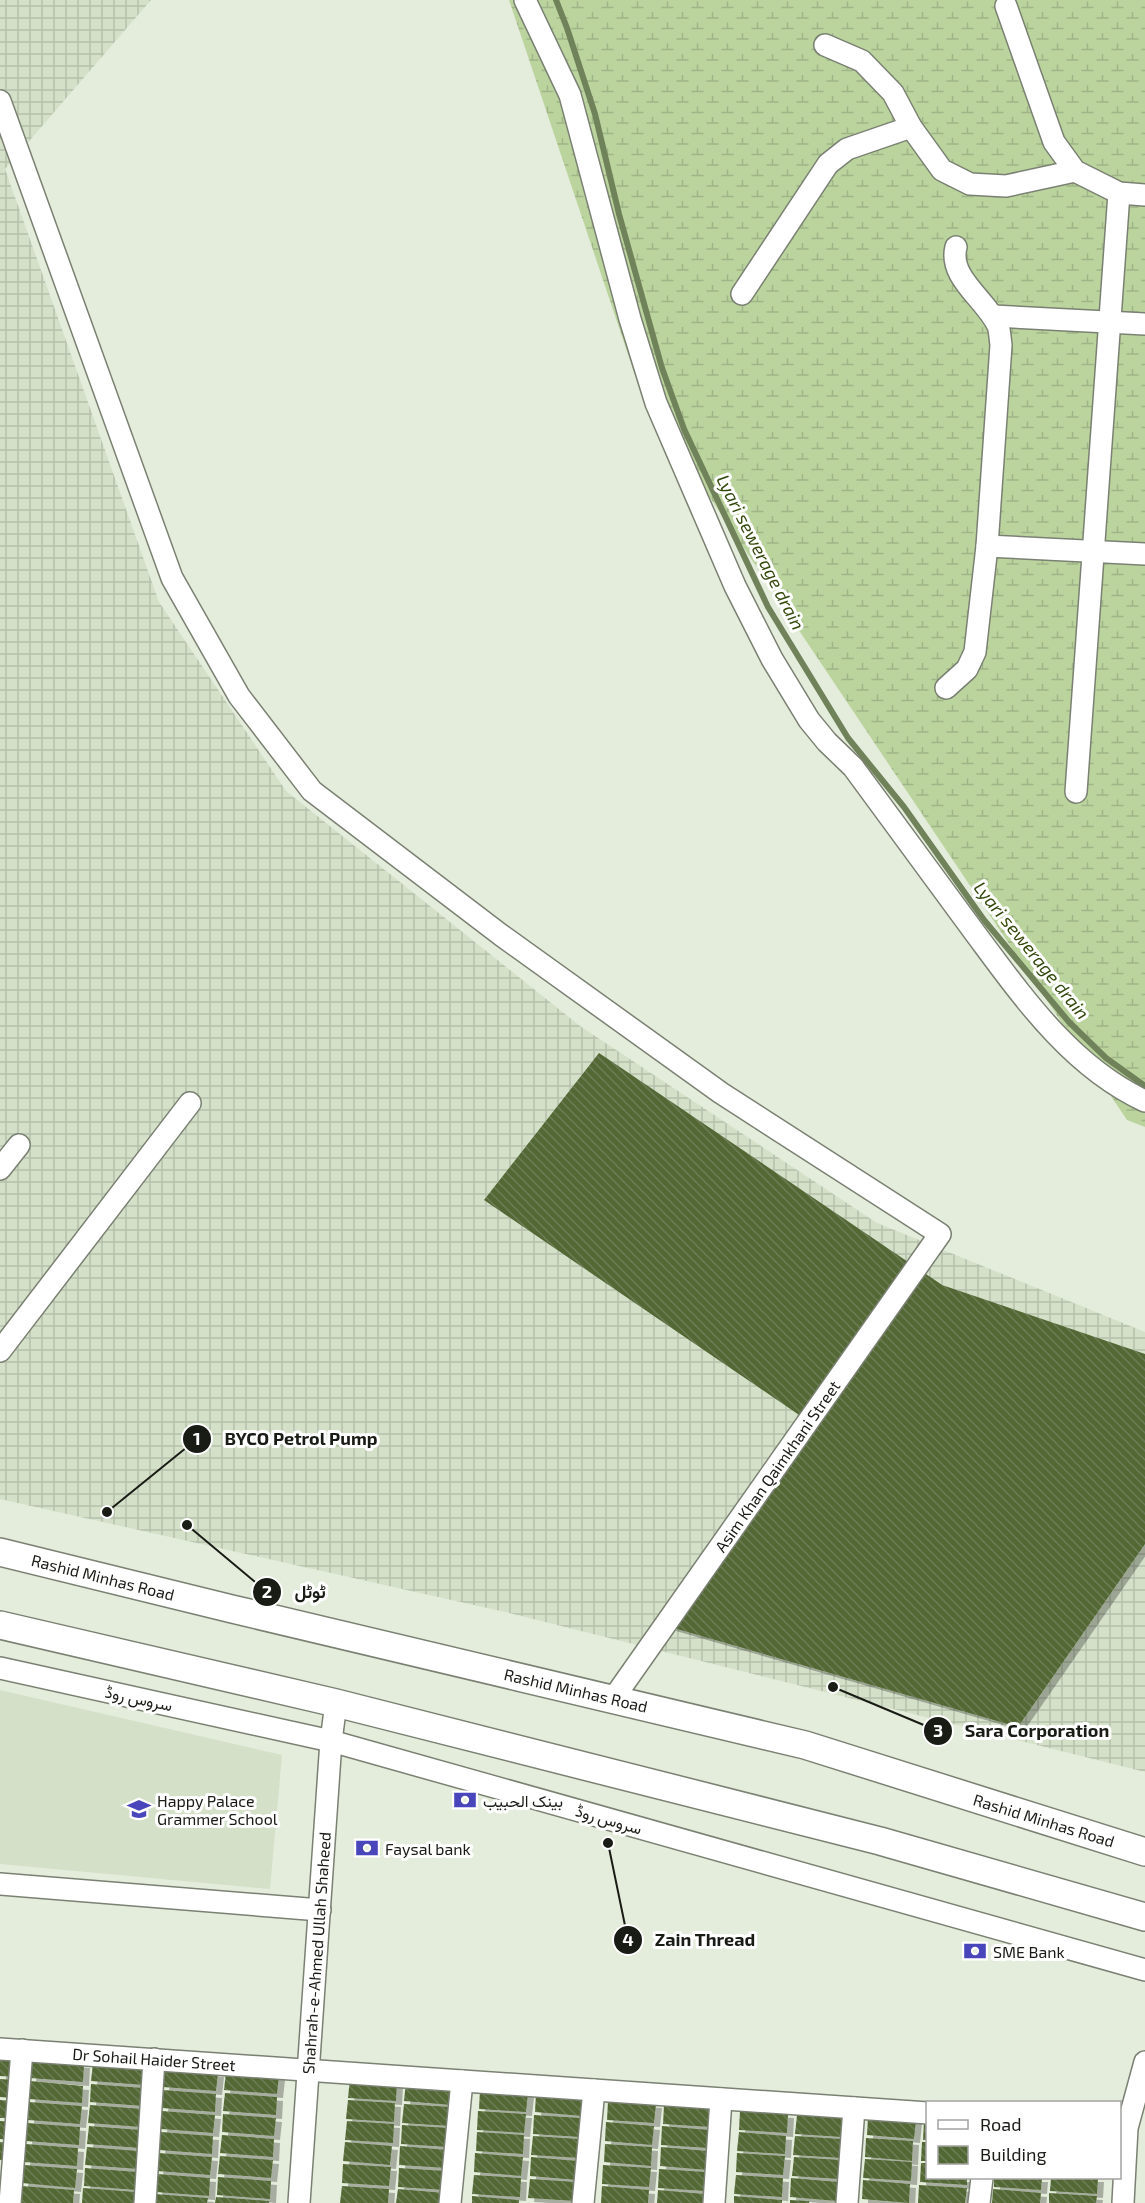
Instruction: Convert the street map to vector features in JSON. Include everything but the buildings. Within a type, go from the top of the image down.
[{"type":"main road","name":"Rashid Minhas Road","points":[[0,1552],[805,1745],[1145,1852]]},
{"type":"main road","points":[[0,1625],[336,1703],[880,1841],[1145,1917]]},
{"type":"street","points":[[525,0],[570,95],[630,319],[656,403],[735,586],[772,659],[809,720],[853,767],[1029,1004],[1074,1053],[1130,1094],[1145,1101]]},
{"type":"street","points":[[1006,6],[1053,142],[1075,171],[1119,193],[1145,195]]},
{"type":"street","points":[[825,45],[862,61],[893,93],[911,127],[942,170],[970,184],[1006,186],[1075,171]]},
{"type":"street","points":[[0,101],[4,126]]},
{"type":"street","name":"Asim Khan Qaimkhani Street","points":[[4,126],[172,578],[239,696],[312,791],[501,935],[721,1093],[940,1234],[614,1699]]},
{"type":"street","points":[[742,294],[828,164],[847,149],[911,127]]},
{"type":"street","points":[[1076,792],[1119,193]]},
{"type":"street","points":[[946,688],[968,669],[975,652],[987,546],[1000,345],[999,328],[993,316],[959,272],[954,255],[956,247]]},
{"type":"street","points":[[993,316],[1145,324]]},
{"type":"street","points":[[987,546],[1145,554]]},
{"type":"street","points":[[0,1351],[190,1102]]},
{"type":"street","points":[[0,1169],[20,1145]]},
{"type":"street","name":"سروس روڈ","points":[[0,1668],[331,1741],[1145,1970]]},
{"type":"street","name":"Shahrah-e-Ahmed Ullah Shaheed","points":[[299,2203],[331,1741],[336,1703]]},
{"type":"street","points":[[0,1884],[320,1910]]},
{"type":"street","name":"Dr Sohail Haider Street","points":[[0,2049],[926,2113]]},
{"type":"street","points":[[10,2203],[22,2050]]},
{"type":"street","points":[[145,2203],[154,2060]]},
{"type":"street","points":[[1122,2203],[1123,2127],[1145,2062]]},
{"type":"street","points":[[450,2203],[462,2081]]},
{"type":"street","points":[[583,2203],[594,2090]]},
{"type":"street","points":[[714,2203],[721,2099]]},
{"type":"street","points":[[847,2203],[854,2108]]},
{"type":"street","points":[[979,2203],[982,2179]]},
{"type":"shaded area","points":[[0,0],[151,0],[5,169],[159,602],[286,791],[580,1026],[877,1223],[1145,1332],[1145,1772],[505,1612],[0,1499]]},
{"type":"shaded area","name":"Happy Palace Grammer School","points":[[0,1690],[282,1755],[270,1889],[0,1864]]},
{"type":"green space","points":[[509,0],[1145,0],[1145,1127],[1127,1120],[642,396]]},
{"type":"waterway","name":"Lyari sewerage drain","points":[[556,0],[595,114],[619,214],[662,368],[684,429],[768,607],[848,738],[904,807],[984,920],[1069,1022],[1106,1058],[1145,1086]]},
{"type":"place","name":"BYCO Petrol Pump","points":[[107,1512]]},
{"type":"place","name":"ٹوٹل","points":[[187,1525]]},
{"type":"place","name":"Sara Corporation","points":[[833,1687]]},
{"type":"place","name":"بينک الحبيب","points":[[465,1800]]},
{"type":"place","name":"Happy Palace Grammer School","points":[[139,1809]]},
{"type":"place","name":"Zain Thread","points":[[608,1843]]},
{"type":"place","name":"Faysal bank","points":[[367,1848]]},
{"type":"place","name":"SME Bank","points":[[975,1951]]}]
